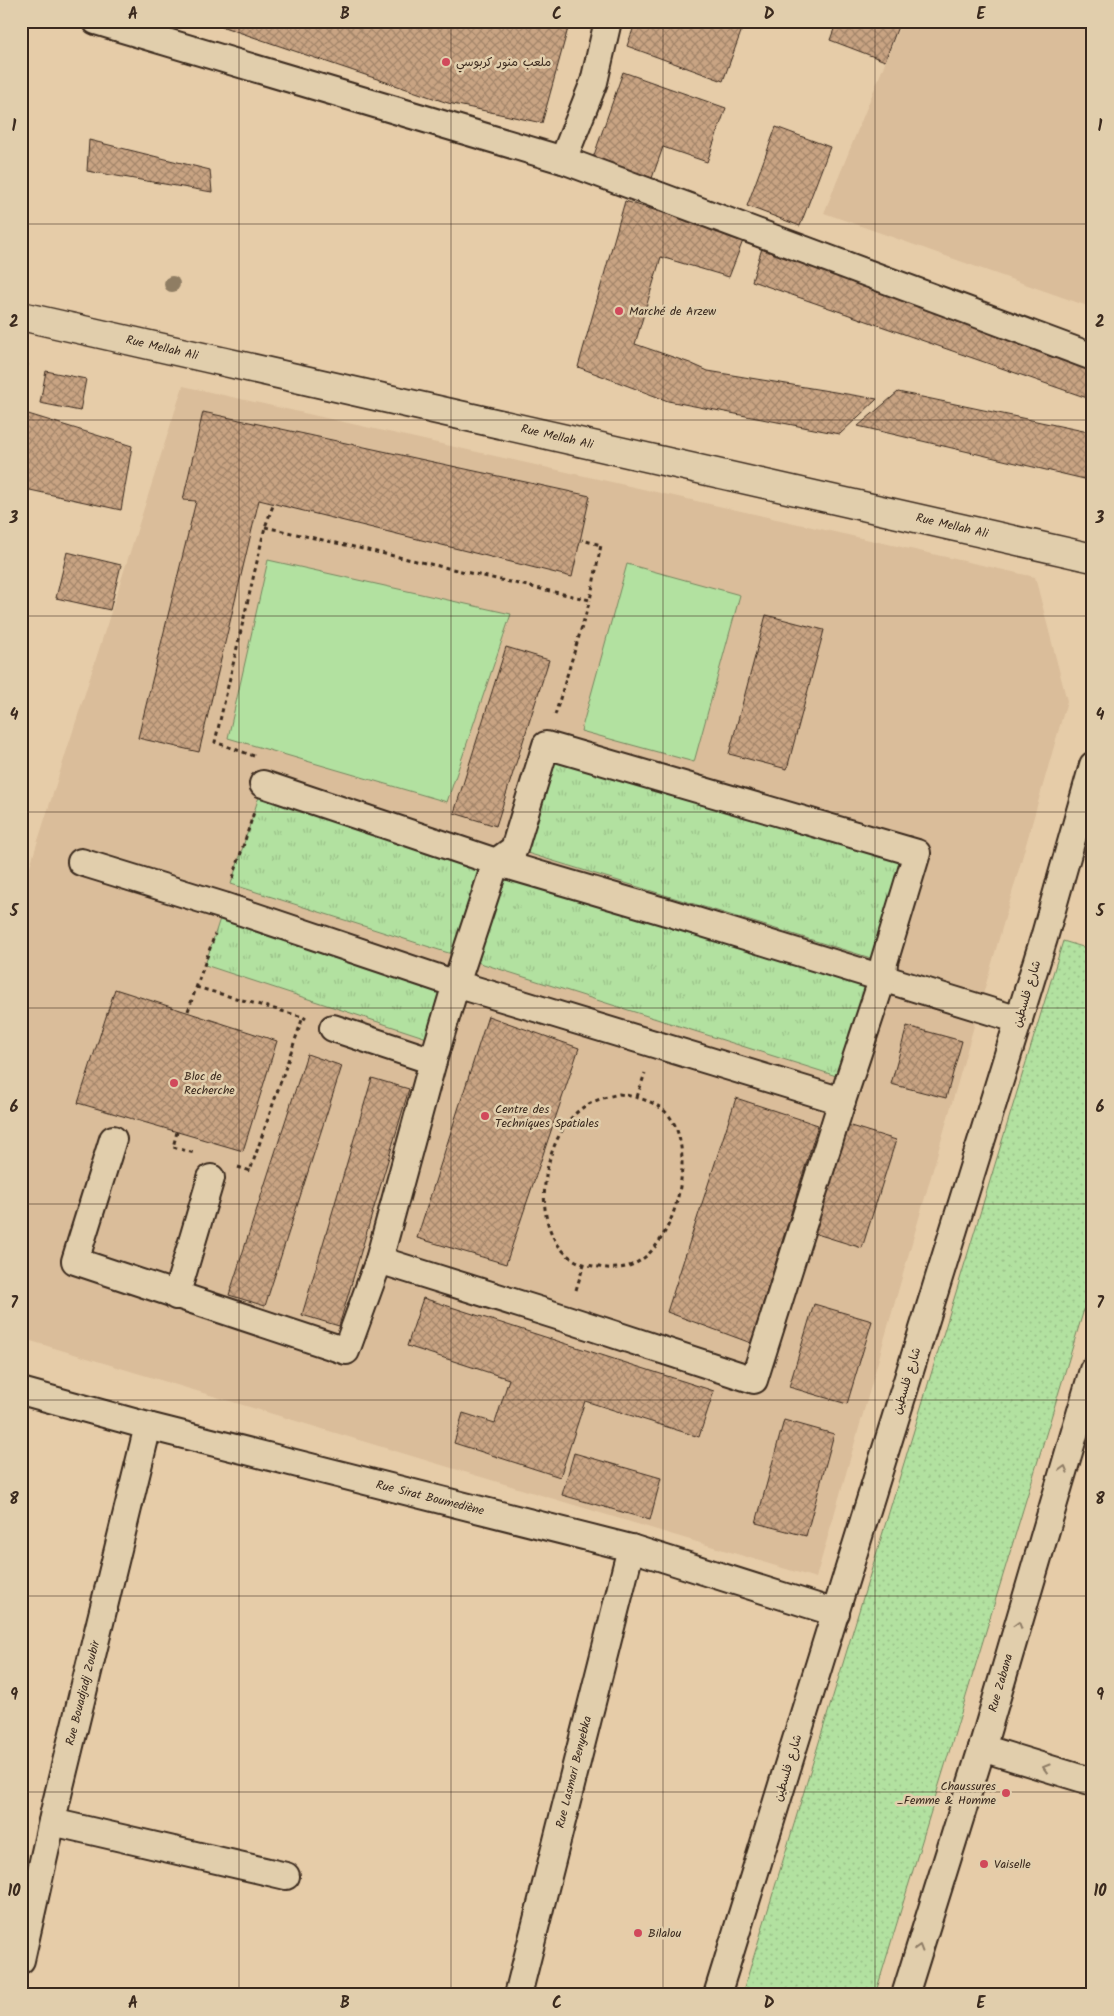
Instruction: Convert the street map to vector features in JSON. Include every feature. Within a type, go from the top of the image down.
[{"type":"main road","name":"Rue Mellah Ali","points":[[21,316],[1093,558]]},
{"type":"street","points":[[96,21],[563,160],[1093,357]]},
{"type":"street","points":[[563,160],[594,82],[608,21]]},
{"type":"street","points":[[113,1139],[75,1262],[346,1352],[379,1260],[433,1061],[496,862],[514,849],[546,745],[917,853],[884,962],[883,977],[754,1380],[379,1260]]},
{"type":"street","name":"شارع فلسطين","points":[[717,1995],[1044,938],[1093,765]]},
{"type":"street","points":[[263,784],[496,862],[883,977],[1018,1020]]},
{"type":"street","points":[[81,862],[224,906],[456,984],[842,1101]]},
{"type":"street","points":[[333,1028],[433,1061]]},
{"type":"street","points":[[176,1296],[214,1166]]},
{"type":"street","name":"Rue Zabana","points":[[905,1995],[982,1748],[1093,1370]]},
{"type":"street","name":"Rue Sirat Boumediène","points":[[21,1391],[148,1426],[631,1548],[836,1613]]},
{"type":"street","name":"Rue Bouadjadj Zoubir","points":[[21,1960],[52,1822],[148,1426]]},
{"type":"street","name":"Rue Lasmari Benyebka","points":[[518,1995],[631,1548]]},
{"type":"street","points":[[982,1748],[1093,1782]]},
{"type":"street","points":[[52,1822],[286,1876]]},
{"type":"path","points":[[188,1011],[263,784],[268,760],[215,742],[265,527],[274,504]]},
{"type":"path","points":[[265,527],[590,600]]},
{"type":"path","points":[[546,745],[590,600],[601,545],[582,540]]},
{"type":"path","points":[[196,987],[333,1028]]},
{"type":"path","points":[[177,1132],[173,1147],[214,1166],[250,1171],[303,1018]]},
{"type":"path","points":[[619,1094],[637,1097],[656,1105],[671,1118],[678,1133],[683,1152],[677,1199],[669,1222],[658,1243],[646,1257],[629,1266],[607,1268],[584,1264],[562,1250],[553,1240],[547,1219],[544,1199],[545,1178],[550,1157],[570,1120],[585,1106],[601,1098],[619,1094]]},
{"type":"shaded area","points":[[902,21],[1093,21],[1093,308],[824,213]]},
{"type":"shaded area","name":"Centre des Techniques Spatiales","points":[[183,386],[1035,577],[1067,701],[816,1578],[21,1338],[21,894]]},
{"type":"green space","points":[[268,560],[511,614],[447,802],[228,738]]},
{"type":"green space","points":[[627,564],[740,595],[694,762],[581,731]]},
{"type":"green space","points":[[546,745],[917,853],[884,962],[514,849]]},
{"type":"green space","points":[[263,784],[883,977],[849,1080],[231,884]]},
{"type":"green space","points":[[224,906],[456,984],[439,1042],[205,965]]},
{"type":"green space","points":[[1063,941],[1093,950],[1093,1280],[875,1995],[742,1995]]},
{"type":"building","name":"ملعب منور كربوسي","points":[[206,21],[570,21],[542,123],[448,103]]},
{"type":"building","points":[[636,21],[745,21],[723,81],[627,46]]},
{"type":"building","points":[[837,21],[900,21],[885,61],[830,40]]},
{"type":"building","points":[[623,72],[726,108],[707,162],[663,147],[652,178],[593,158]]},
{"type":"building","points":[[776,127],[830,147],[800,226],[747,206]]},
{"type":"building","points":[[89,140],[210,170],[212,192],[87,171]]},
{"type":"building","name":"Marché de Arzew","points":[[625,201],[744,238],[729,277],[661,257],[635,344],[708,371],[877,399],[840,434],[668,401],[578,367]]},
{"type":"building","points":[[766,235],[1093,357],[1093,400],[752,281]]},
{"type":"building","points":[[21,361],[28,364],[21,392]]},
{"type":"building","points":[[46,371],[86,379],[80,411],[40,403]]},
{"type":"building","points":[[898,392],[1093,433],[1093,481],[858,426]]},
{"type":"building","points":[[203,412],[590,496],[572,577],[259,500],[199,752],[138,738],[196,501],[183,500]]},
{"type":"building","points":[[25,413],[132,446],[121,510],[21,488],[21,433]]},
{"type":"building","points":[[67,552],[121,565],[110,610],[56,598]]},
{"type":"building","points":[[766,615],[824,630],[787,769],[729,754]]},
{"type":"building","points":[[506,647],[549,660],[496,826],[454,813]]},
{"type":"building","name":"Bloc de Recherche","points":[[115,989],[277,1041],[243,1151],[78,1103]]},
{"type":"building","points":[[488,1016],[579,1048],[506,1264],[417,1238]]},
{"type":"building","points":[[907,1026],[962,1041],[946,1098],[891,1084]]},
{"type":"building","points":[[307,1054],[342,1066],[265,1306],[229,1295]]},
{"type":"building","points":[[372,1078],[409,1089],[339,1326],[302,1315]]},
{"type":"building","points":[[736,1098],[818,1125],[751,1343],[667,1312]]},
{"type":"building","points":[[841,1123],[896,1140],[862,1248],[807,1231]]},
{"type":"building","points":[[423,1298],[714,1391],[699,1437],[585,1401],[560,1477],[454,1443],[463,1413],[495,1423],[509,1379],[407,1346]]},
{"type":"building","points":[[814,1304],[872,1321],[847,1404],[789,1387]]},
{"type":"building","points":[[784,1420],[834,1434],[806,1536],[756,1523]]},
{"type":"building","points":[[574,1453],[661,1478],[650,1520],[562,1495]]},
{"type":"place","name":"ملعب منور كربوسي","points":[[446,62]]},
{"type":"place","name":"Marché de Arzew","points":[[619,311]]},
{"type":"place","name":"Bloc de Recherche","points":[[174,1083]]},
{"type":"place","name":"Centre des Techniques Spatiales","points":[[485,1116]]},
{"type":"place","name":"Chaussures _Femme & Homme","points":[[1006,1793]]},
{"type":"place","name":"Vaiselle","points":[[984,1864]]},
{"type":"place","name":"Bilalou","points":[[638,1933]]}]
